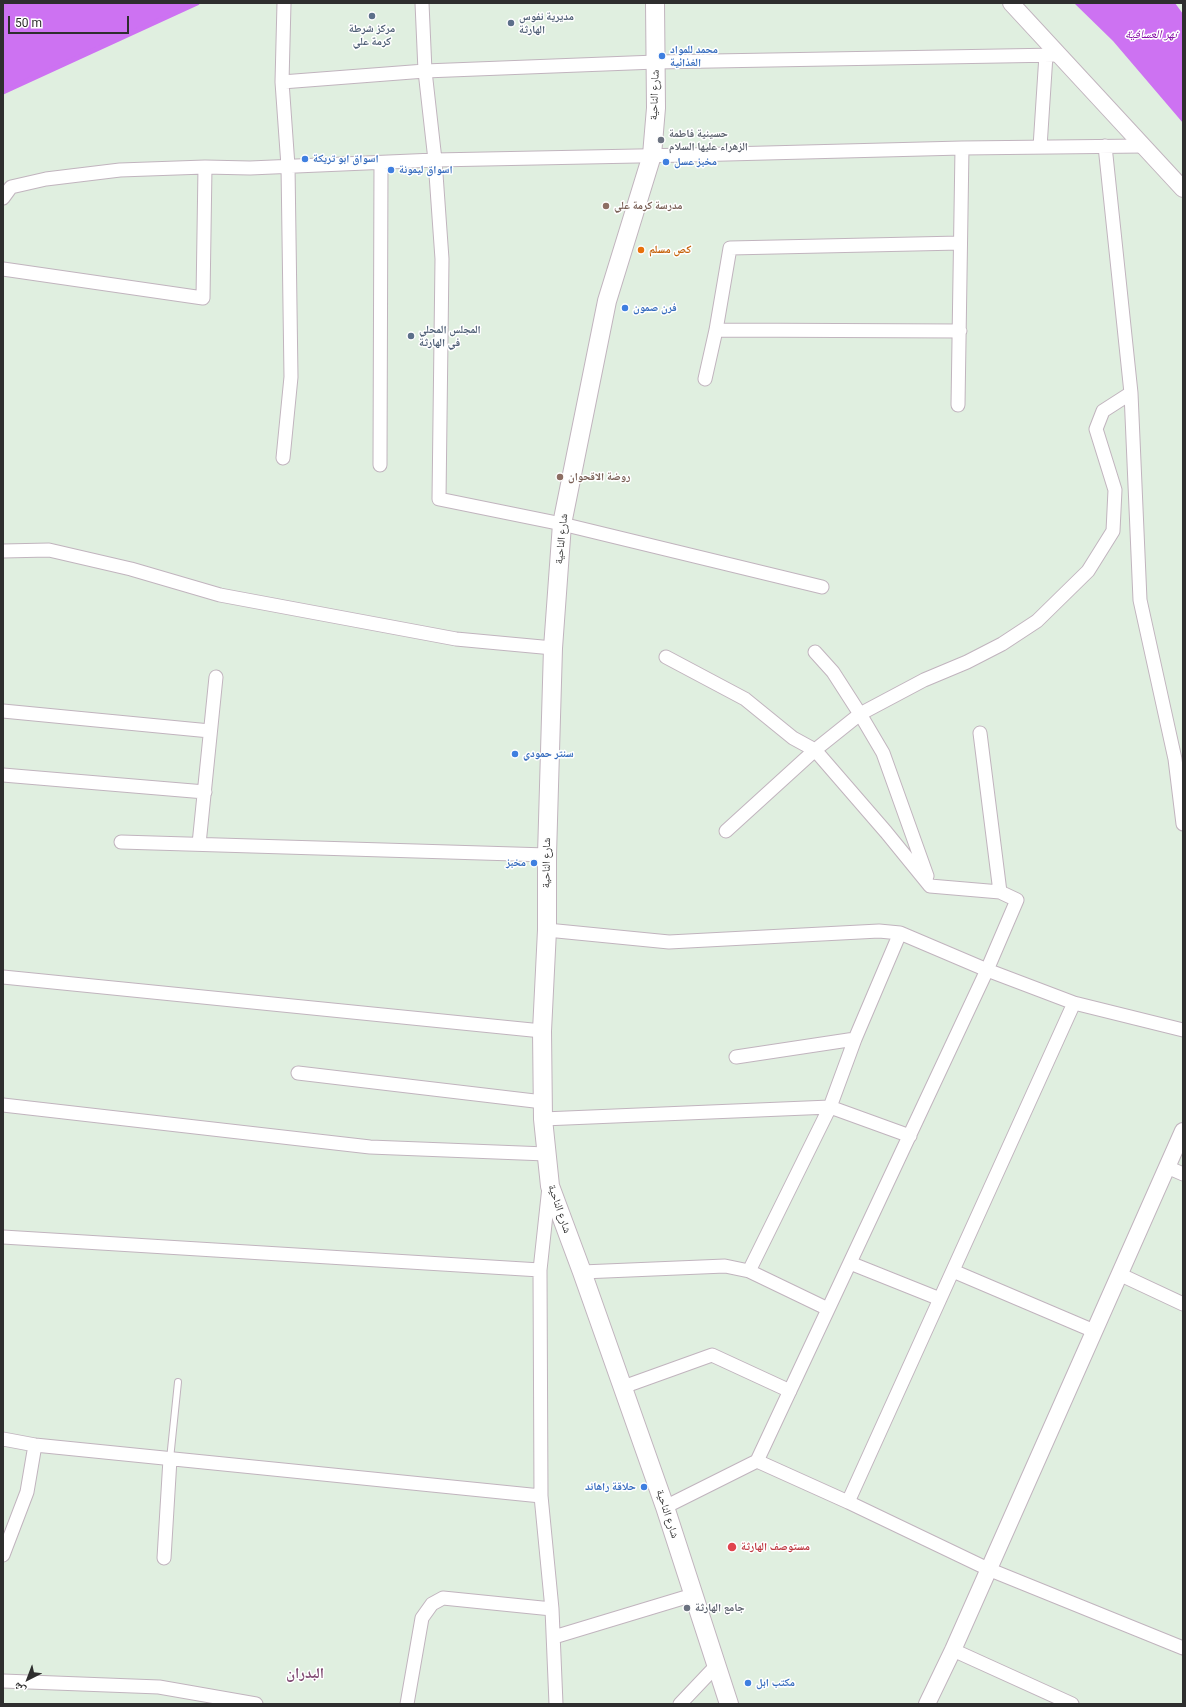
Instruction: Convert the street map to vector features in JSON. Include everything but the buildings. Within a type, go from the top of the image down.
[{"type":"main road","name":"شارع الناحية","points":[[655,3],[656,108],[652,155],[607,301],[562,524],[553,648],[547,855],[547,930],[542,1031],[543,1110],[550,1186],[666,1507],[729,1704]]},
{"type":"street","points":[[283,458],[291,377],[288,166],[282,82],[284,3]]},
{"type":"street","points":[[422,3],[425,71],[435,160],[442,259],[439,499],[562,524],[822,586]]},
{"type":"street","points":[[1011,3],[1052,55],[1143,146],[1183,189]]},
{"type":"street","points":[[282,82],[425,71],[656,62],[1052,55]]},
{"type":"street","points":[[1040,147],[1052,55]]},
{"type":"street","points":[[1105,146],[1131,393],[1140,600],[1175,758],[1183,824]]},
{"type":"street","points":[[3,198],[11,187],[46,179],[120,170],[205,167],[250,168],[435,160],[962,148],[1143,146]]},
{"type":"street","points":[[958,405],[962,148]]},
{"type":"street","points":[[380,465],[381,163]]},
{"type":"street","points":[[3,269],[204,298],[205,167]]},
{"type":"street","points":[[705,378],[716,330],[730,248],[960,243]]},
{"type":"street","points":[[716,330],[960,331]]},
{"type":"street","points":[[726,831],[815,750],[860,714],[924,680],[967,662],[1002,644],[1037,621],[1088,571],[1114,531],[1115,490],[1096,429],[1104,411],[1131,393]]},
{"type":"street","points":[[3,550],[49,550],[131,569],[220,595],[456,639],[553,648]]},
{"type":"street","points":[[814,652],[833,672],[883,753],[930,886]]},
{"type":"street","points":[[666,656],[745,699],[793,738],[815,750],[886,832],[930,886],[1000,892],[1018,900],[910,1136],[757,1461],[666,1507]]},
{"type":"street","points":[[199,844],[216,677]]},
{"type":"street","points":[[3,711],[210,731]]},
{"type":"street","points":[[980,733],[1000,892]]},
{"type":"street","points":[[3,775],[204,792]]},
{"type":"street","points":[[122,842],[547,855]]},
{"type":"street","points":[[547,930],[669,942],[879,931],[900,933],[987,970],[1074,1003],[1183,1030]]},
{"type":"street","points":[[748,1271],[830,1107],[855,1039],[900,933]]},
{"type":"street","points":[[3,977],[542,1031]]},
{"type":"street","points":[[848,1502],[1074,1003]]},
{"type":"street","points":[[736,1057],[855,1039]]},
{"type":"street","points":[[298,1073],[543,1110],[830,1107],[910,1136]]},
{"type":"street","points":[[3,1105],[370,1147],[546,1154]]},
{"type":"street","points":[[927,1704],[953,1650],[1183,1131]]},
{"type":"street","points":[[1167,1167],[1183,1174]]},
{"type":"street","points":[[550,1186],[540,1270],[542,1496],[554,1637],[556,1704]]},
{"type":"street","points":[[3,1237],[540,1270]]},
{"type":"street","points":[[850,1263],[940,1300]]},
{"type":"street","points":[[582,1272],[725,1266],[748,1271],[828,1309]]},
{"type":"street","points":[[953,1271],[1094,1330]]},
{"type":"street","points":[[1119,1274],[1183,1304]]},
{"type":"street","points":[[623,1386],[712,1355],[790,1391]]},
{"type":"street","points":[[3,1439],[35,1445],[542,1496]]},
{"type":"street","points":[[3,1555],[27,1492],[35,1445]]},
{"type":"street","points":[[164,1558],[170,1459]]},
{"type":"street","points":[[757,1461],[848,1502],[988,1570],[1183,1648]]},
{"type":"street","points":[[554,1637],[694,1595]]},
{"type":"street","points":[[407,1704],[422,1618],[432,1604],[443,1598],[552,1609]]},
{"type":"street","points":[[953,1650],[1072,1704]]},
{"type":"street","points":[[680,1704],[716,1666]]},
{"type":"street","points":[[3,1681],[159,1687],[256,1704]]},
{"type":"lane","points":[[170,1459],[178,1382]]},
{"type":"water","points":[[3,3],[197,3],[3,92]]},
{"type":"water","name":"نهر العسافية","points":[[1074,3],[1175,3],[1183,14],[1183,123],[1113,41]]},
{"type":"waterway","points":[[3,92],[197,3]]},
{"type":"place","name":"مركز شرطة كرمة علي","points":[[372,16]]},
{"type":"place","name":"مديرية نفوس الهارثة","points":[[511,23]]},
{"type":"place","name":"محمد للمواد الغذائية","points":[[662,56]]},
{"type":"place","name":"حسينية فاطمة الزهراء عليها السلام","points":[[661,140]]},
{"type":"place","name":"اسواق ابو تريكة","points":[[305,159]]},
{"type":"place","name":"مخبز عسل","points":[[666,162]]},
{"type":"place","name":"اسواق ليمونة","points":[[391,170]]},
{"type":"place","name":"مدرسة كرمة علي","points":[[606,206]]},
{"type":"place","name":"كص مسلم","points":[[641,250]]},
{"type":"place","name":"فرن صمون","points":[[625,308]]},
{"type":"place","name":"المجلس المحلي في الهارثة","points":[[411,336]]},
{"type":"place","name":"روضة الاقحوان","points":[[560,477]]},
{"type":"place","name":"سنتر حمودي","points":[[515,754]]},
{"type":"place","name":"مخبز","points":[[534,863]]},
{"type":"place","name":"حلاقة راهاند","points":[[644,1487]]},
{"type":"place","name":"مستوصف الهارثة","points":[[732,1547]]},
{"type":"place","name":"جامع الهارثة","points":[[687,1608]]},
{"type":"place","name":"مكتب ابل","points":[[748,1683]]},
{"type":"district","name":"البدران","points":[[305,1674]]}]
